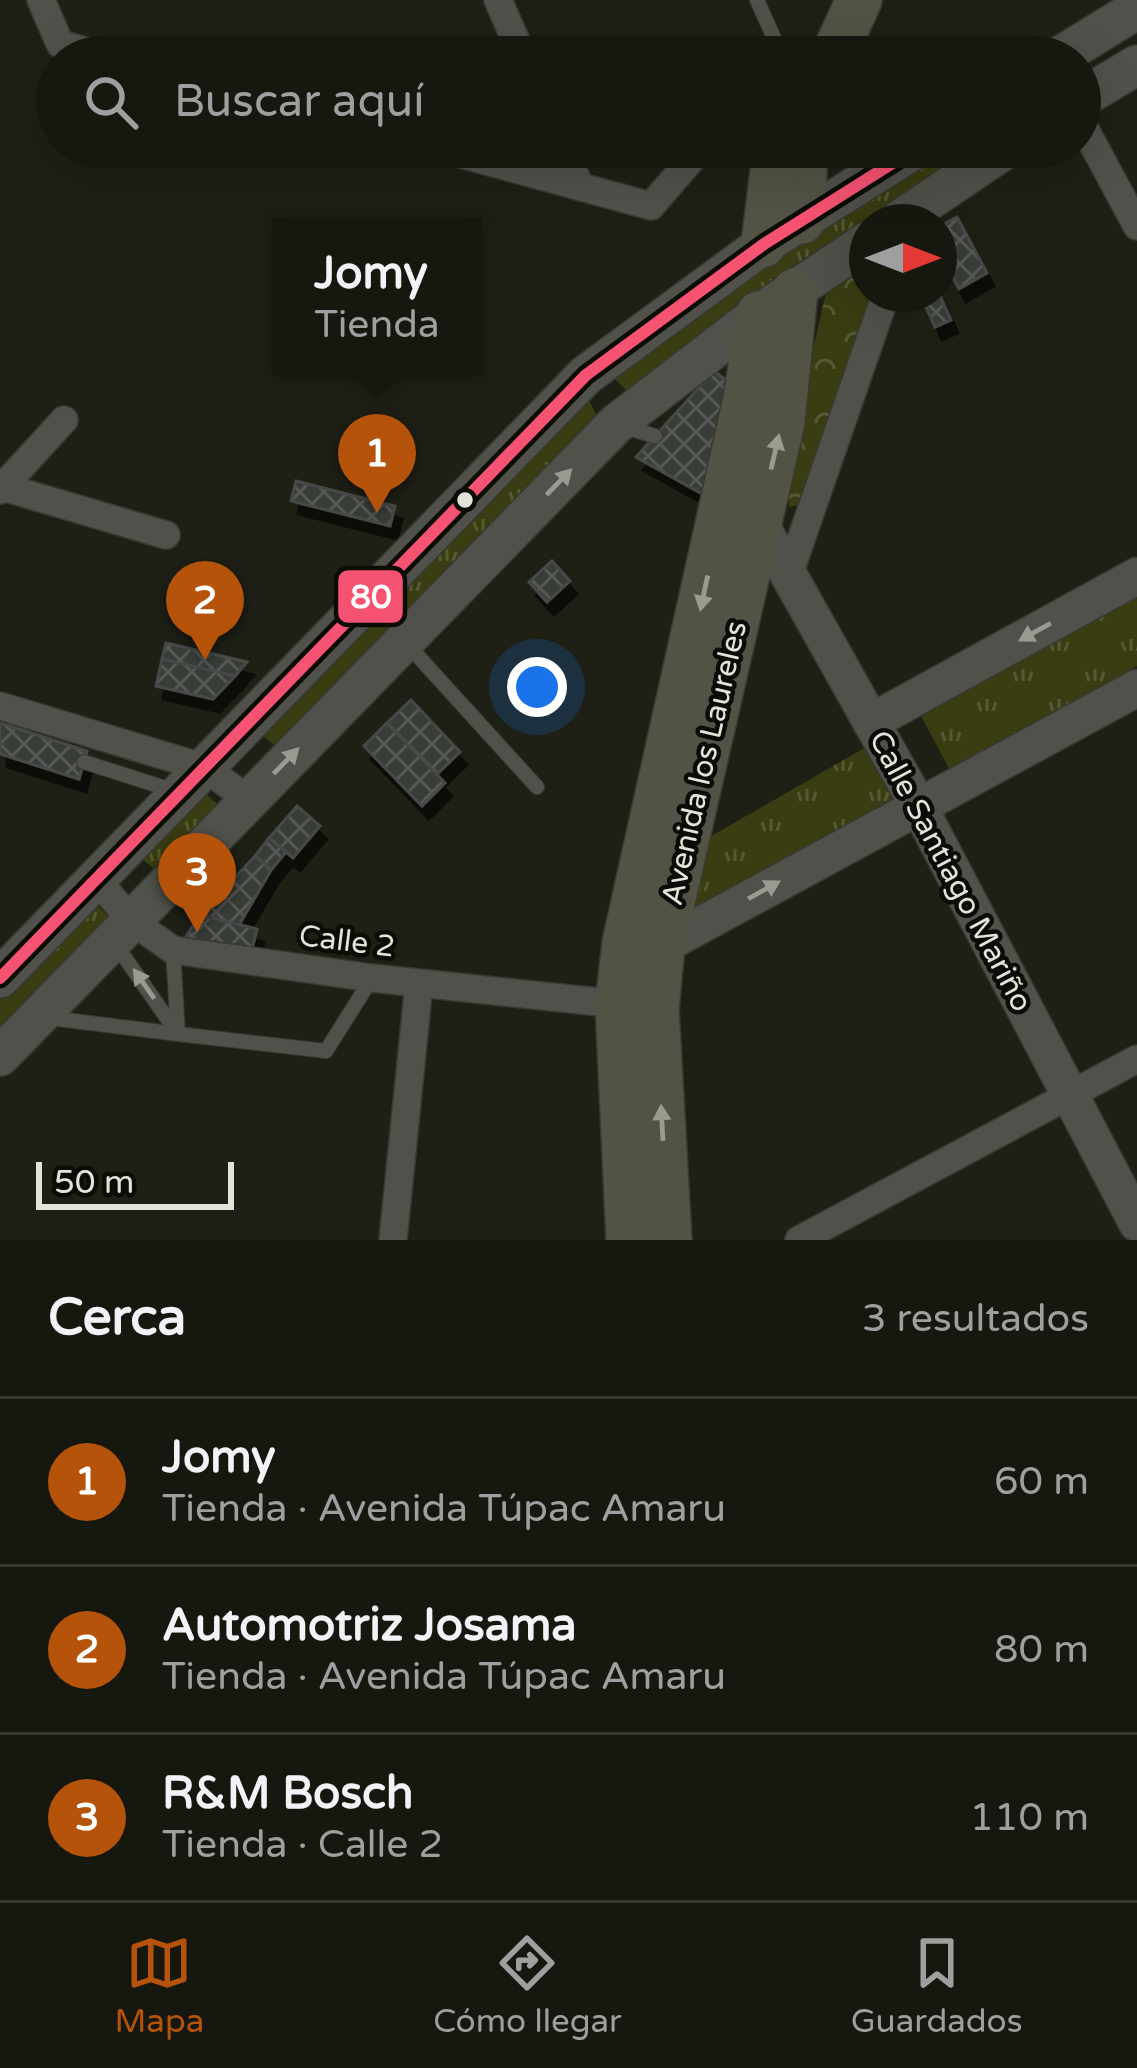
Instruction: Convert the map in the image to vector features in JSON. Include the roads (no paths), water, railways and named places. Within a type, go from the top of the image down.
[{"type":"main road","points":[[810,36],[826,0]]},
{"type":"main road","points":[[843,36],[859,0]]},
{"type":"main road","points":[[1093,36],[1137,9]]},
{"type":"main road","points":[[1101,86],[1137,65]]},
{"type":"main road","points":[[778,168],[783,233]]},
{"type":"main road","points":[[783,233],[800,168]]},
{"type":"main road","points":[[0,978],[586,375],[783,233],[885,168]]},
{"type":"main road","points":[[927,204],[978,168]]},
{"type":"main road","points":[[0,1055],[616,424],[714,360],[777,302],[849,254]]},
{"type":"main road","name":"Avenida los Laureles","points":[[669,1240],[656,1009],[662,946],[782,422],[777,302]]},
{"type":"main road","name":"Avenida los Laureles","points":[[629,1240],[618,1004],[625,943],[746,399],[777,302]]},
{"type":"main road","points":[[586,375],[616,424]]},
{"type":"street","points":[[41,0],[57,36]]},
{"type":"street","points":[[498,0],[514,36]]},
{"type":"street","points":[[1101,159],[1137,226]]},
{"type":"street","points":[[511,168],[651,206],[684,168]]},
{"type":"street","points":[[572,168],[580,187]]},
{"type":"street","points":[[788,577],[880,312]]},
{"type":"street","points":[[64,420],[2,488],[166,535]]},
{"type":"street","name":"Calle Santiago Mariño","points":[[759,522],[919,807],[1137,1222]]},
{"type":"street","points":[[871,722],[1137,575]]},
{"type":"street","points":[[662,946],[1137,688]]},
{"type":"street","points":[[0,706],[122,743],[192,781],[248,800]]},
{"type":"street","name":"Calle 2","points":[[96,879],[123,931],[172,950],[372,978],[618,1004]]},
{"type":"street","points":[[393,1240],[418,983]]},
{"type":"street","points":[[799,1240],[1137,1059]]},
{"type":"lane","points":[[757,0],[773,36]]},
{"type":"lane","points":[[616,424],[655,436]]},
{"type":"lane","points":[[404,640],[537,787]]},
{"type":"lane","points":[[122,743],[88,763],[192,781]]},
{"type":"lane","points":[[123,931],[178,1034]]},
{"type":"lane","points":[[172,950],[178,1034]]},
{"type":"lane","points":[[39,1016],[326,1051],[372,978]]},
{"type":"place","name":"Jomy","points":[[377,513]]},
{"type":"place","name":"Automotriz Josama","points":[[205,660]]},
{"type":"place","name":"R&M Bosch","points":[[197,932]]}]
